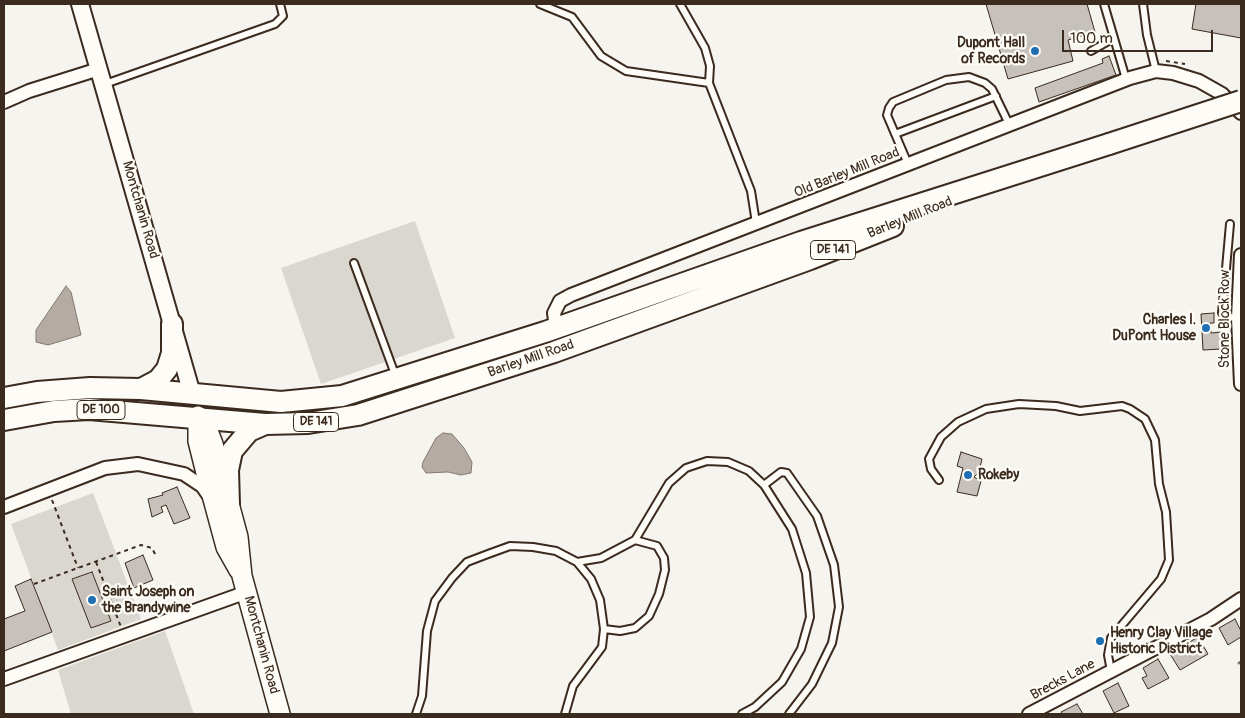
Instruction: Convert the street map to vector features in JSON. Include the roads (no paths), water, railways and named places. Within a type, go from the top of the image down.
[{"type":"highway","name":"Barley Mill Road","points":[[4,398],[72,388],[141,389],[260,401],[296,402],[342,396],[556,328],[801,242],[1034,169],[1241,101]]},
{"type":"highway","name":"Barley Mill Road","points":[[4,420],[54,411],[89,409],[198,416],[265,424],[308,423],[341,419],[554,352],[810,260],[1034,169]]},
{"type":"highway","points":[[141,389],[158,380],[167,369],[172,353],[172,324]]},
{"type":"highway","points":[[430,392],[461,375],[543,347],[551,340],[556,328]]},
{"type":"highway","points":[[224,511],[232,451],[249,431],[265,424]]},
{"type":"main road","name":"Montchanin Road","points":[[80,4],[198,416],[212,441],[224,511],[238,538],[244,584],[280,714]]},
{"type":"street","name":"Old Barley Mill Road","points":[[556,328],[554,313],[560,301],[1126,79],[1156,71],[1172,72],[1199,81],[1222,94],[1241,113]]},
{"type":"street","points":[[4,102],[29,91],[101,77]]},
{"type":"street","name":"Stone Block Row","points":[[1241,254],[1238,318],[1241,384]]},
{"type":"street","points":[[4,507],[105,468],[138,464],[184,474],[202,486],[224,511]]},
{"type":"street","points":[[4,679],[125,636],[244,584]]},
{"type":"street","name":"Brecks Lane","points":[[1029,714],[1211,619],[1241,599]]},
{"type":"lane","points":[[101,77],[275,24],[283,16],[280,4]]},
{"type":"lane","points":[[540,4],[572,18],[601,56],[626,71],[709,83]]},
{"type":"lane","points":[[680,4],[705,48],[710,66],[709,83],[751,191],[757,225]]},
{"type":"lane","points":[[1104,4],[1126,79]]},
{"type":"lane","points":[[1143,4],[1147,35],[1156,71]]},
{"type":"lane","points":[[1091,51],[1114,38]]},
{"type":"lane","points":[[908,164],[887,115],[894,102],[946,80],[969,77],[986,83],[996,96],[1008,124]]},
{"type":"lane","points":[[895,134],[996,96]]},
{"type":"lane","points":[[1230,224],[1222,313],[1228,317],[1238,318]]},
{"type":"lane","points":[[354,263],[397,380]]},
{"type":"lane","points":[[939,480],[931,469],[929,459],[941,436],[958,422],[986,409],[1019,404],[1056,406],[1080,411],[1122,406],[1145,419],[1155,440],[1159,484],[1166,512],[1169,560],[1161,579],[1111,638],[1108,655],[1111,671]]},
{"type":"lane","points":[[577,562],[602,558],[635,540],[669,483],[686,468],[707,462],[728,462],[749,471],[764,485],[792,529],[806,573],[810,617],[801,650],[782,682],[755,707],[742,714]]},
{"type":"lane","points":[[764,485],[781,472],[787,473],[817,516],[834,565],[838,607],[832,643],[812,684],[789,714]]},
{"type":"lane","points":[[604,629],[620,631],[635,628],[649,616],[659,594],[665,570],[664,558],[657,546],[635,540]]},
{"type":"lane","points":[[416,714],[422,696],[427,631],[435,601],[467,562],[510,546],[556,551],[577,562],[591,579],[600,600],[605,638],[602,647],[574,686],[562,714]]},
{"type":"place","name":"Dupont Hall of Records","points":[[1035,51]]},
{"type":"place","name":"Charles I. DuPont House","points":[[1206,328]]},
{"type":"place","name":"Rokeby","points":[[968,475]]},
{"type":"place","name":"Saint Joseph on the Brandywine","points":[[92,600]]},
{"type":"place","name":"Henry Clay Village Historic District","points":[[1100,641]]}]
